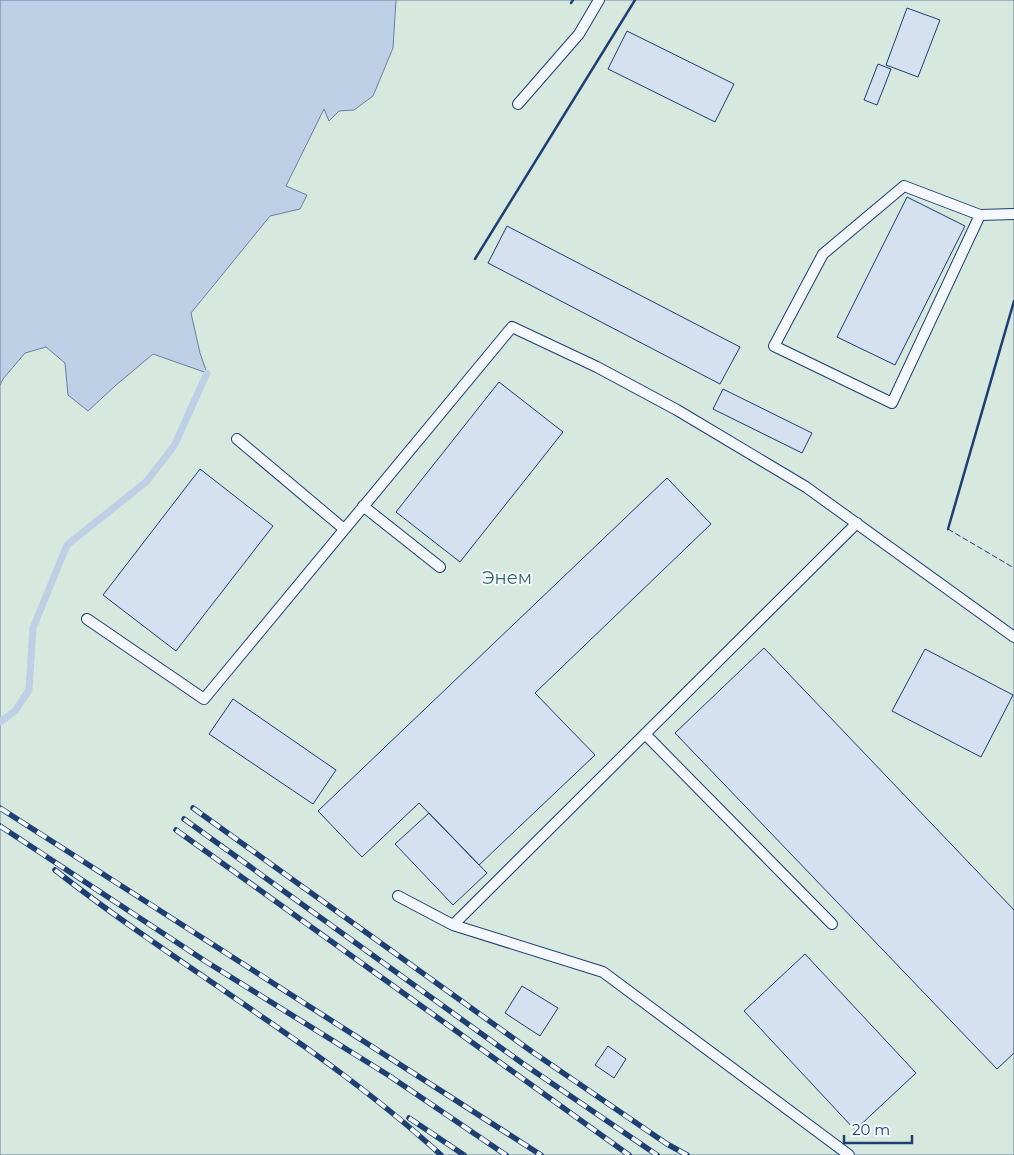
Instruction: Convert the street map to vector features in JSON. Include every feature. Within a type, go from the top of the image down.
[{"type":"lane","points":[[518,104],[579,34],[599,0]]},
{"type":"lane","points":[[980,216],[892,403],[774,346],[823,254],[904,186],[980,216],[1014,214]]},
{"type":"lane","points":[[87,619],[204,699],[512,327],[597,366],[677,410],[806,486],[1014,637]]},
{"type":"lane","points":[[237,439],[344,529]]},
{"type":"lane","points":[[363,506],[440,567]]},
{"type":"lane","points":[[453,925],[857,523]]},
{"type":"lane","points":[[645,734],[832,924]]},
{"type":"lane","points":[[398,896],[453,925],[603,972],[849,1155]]},
{"type":"green space","name":"Энем","points":[[0,0],[1014,0],[1014,1155],[0,1155]]},
{"type":"water","points":[[0,0],[396,0],[393,48],[373,96],[354,110],[339,111],[329,121],[324,109],[286,186],[307,195],[300,209],[270,216],[191,313],[200,353],[207,373],[153,354],[88,411],[68,395],[65,363],[46,347],[25,353],[0,385]]},
{"type":"building","points":[[907,8],[940,20],[918,77],[886,65]]},
{"type":"building","points":[[627,31],[734,84],[715,122],[608,69]]},
{"type":"building","points":[[878,64],[891,69],[877,105],[864,100]]},
{"type":"building","points":[[907,197],[965,226],[895,365],[837,337]]},
{"type":"building","points":[[507,226],[740,347],[720,384],[488,263]]},
{"type":"building","points":[[499,382],[563,432],[460,562],[396,512]]},
{"type":"building","points":[[723,389],[812,433],[802,453],[713,409]]},
{"type":"building","points":[[200,469],[273,526],[176,651],[103,595]]},
{"type":"building","points":[[667,478],[711,524],[535,693],[595,755],[479,865],[419,803],[362,857],[318,811]]},
{"type":"building","points":[[764,648],[1014,910],[1014,1053],[997,1069],[675,733]]},
{"type":"building","points":[[925,649],[1013,695],[981,757],[892,711]]},
{"type":"building","points":[[233,699],[336,770],[313,804],[209,734]]},
{"type":"building","points":[[429,813],[487,873],[453,905],[395,844]]},
{"type":"building","points":[[805,954],[916,1073],[855,1130],[744,1011]]},
{"type":"building","points":[[522,986],[558,1008],[540,1036],[505,1013]]},
{"type":"building","points":[[608,1046],[626,1059],[614,1078],[595,1065]]},
{"type":"waterway","points":[[0,722],[15,711],[29,690],[33,628],[67,545],[146,482],[174,446],[207,373]]},
{"type":"railway","points":[[0,808],[541,1155]]},
{"type":"railway","points":[[193,808],[531,1051],[667,1144],[687,1155]]},
{"type":"railway","points":[[184,819],[522,1063],[657,1155]]},
{"type":"railway","points":[[0,826],[205,961],[388,1075],[506,1155]]},
{"type":"railway","points":[[176,830],[629,1155]]},
{"type":"railway","points":[[55,870],[152,941],[349,1079],[441,1155]]},
{"type":"railway","points":[[409,1118],[464,1155]]},
{"type":"fence","points":[[948,529],[1014,568]]},
{"type":"wall","points":[[475,259],[635,0]]},
{"type":"wall","points":[[948,529],[1014,301]]}]
